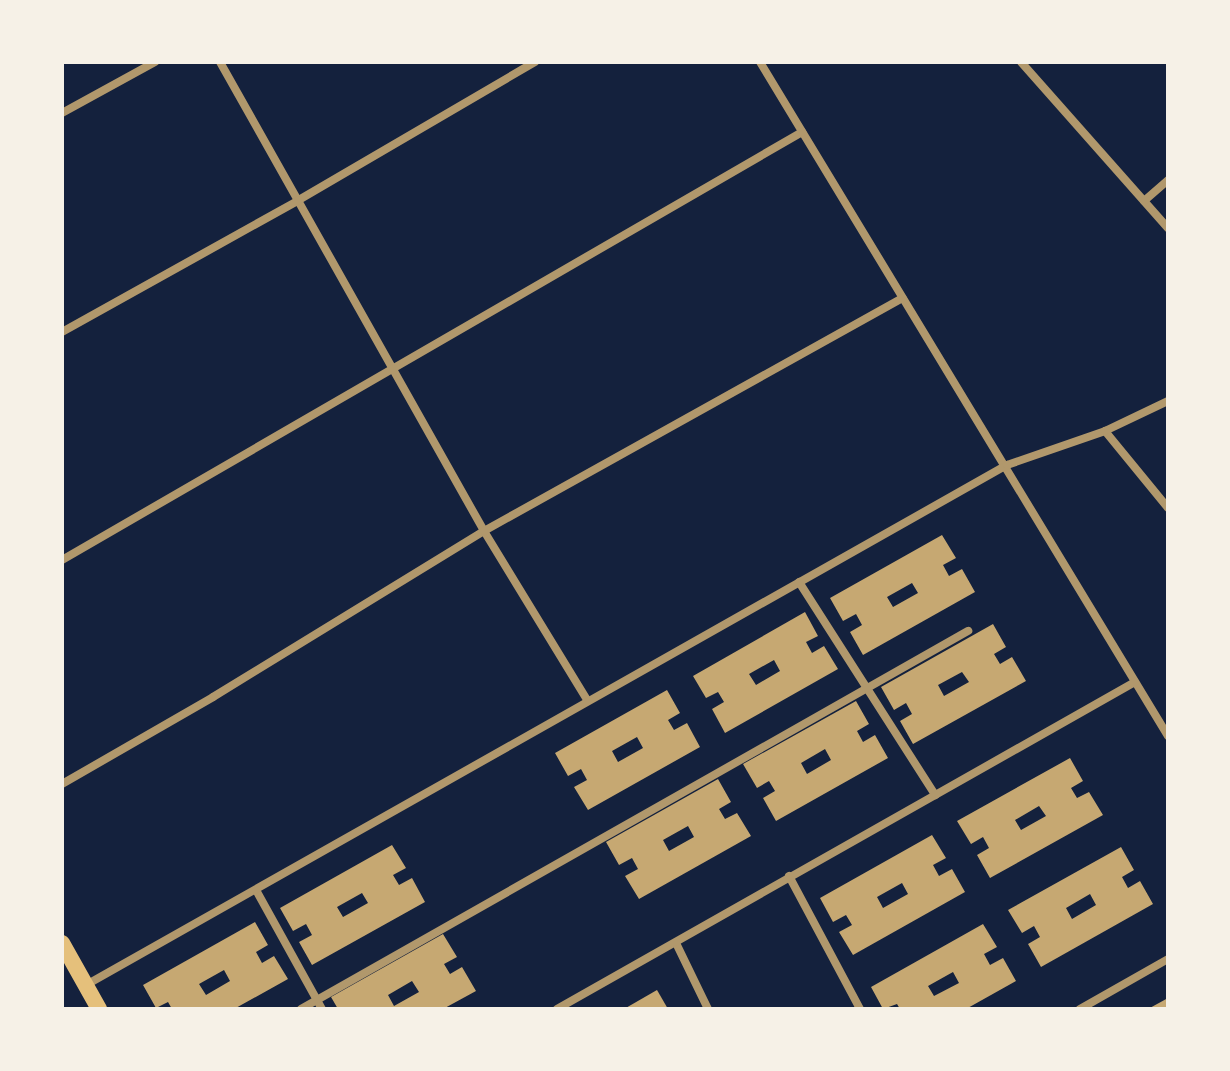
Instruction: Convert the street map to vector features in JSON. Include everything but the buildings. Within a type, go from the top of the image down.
[{"type":"main road","points":[[62,943],[99,1009]]},
{"type":"street","points":[[62,113],[155,62]]},
{"type":"street","points":[[220,62],[484,531],[587,700]]},
{"type":"street","points":[[62,332],[297,201],[535,62]]},
{"type":"street","points":[[760,62],[1007,465],[1168,736]]},
{"type":"street","points":[[1021,62],[1168,228]]},
{"type":"street","points":[[62,560],[802,132]]},
{"type":"street","points":[[1144,201],[1168,180]]},
{"type":"street","points":[[62,784],[213,697],[484,531],[903,298]]},
{"type":"street","points":[[86,986],[1007,465],[1105,431],[1168,401]]},
{"type":"street","points":[[1105,431],[1168,508]]},
{"type":"street","points":[[799,582],[935,795]]},
{"type":"street","points":[[301,1009],[595,839],[968,631]]},
{"type":"street","points":[[557,1009],[1135,682]]},
{"type":"street","points":[[789,876],[860,1009]]},
{"type":"street","points":[[256,890],[322,1009]]},
{"type":"street","points":[[676,943],[708,1009]]},
{"type":"street","points":[[1080,1009],[1168,959]]}]
